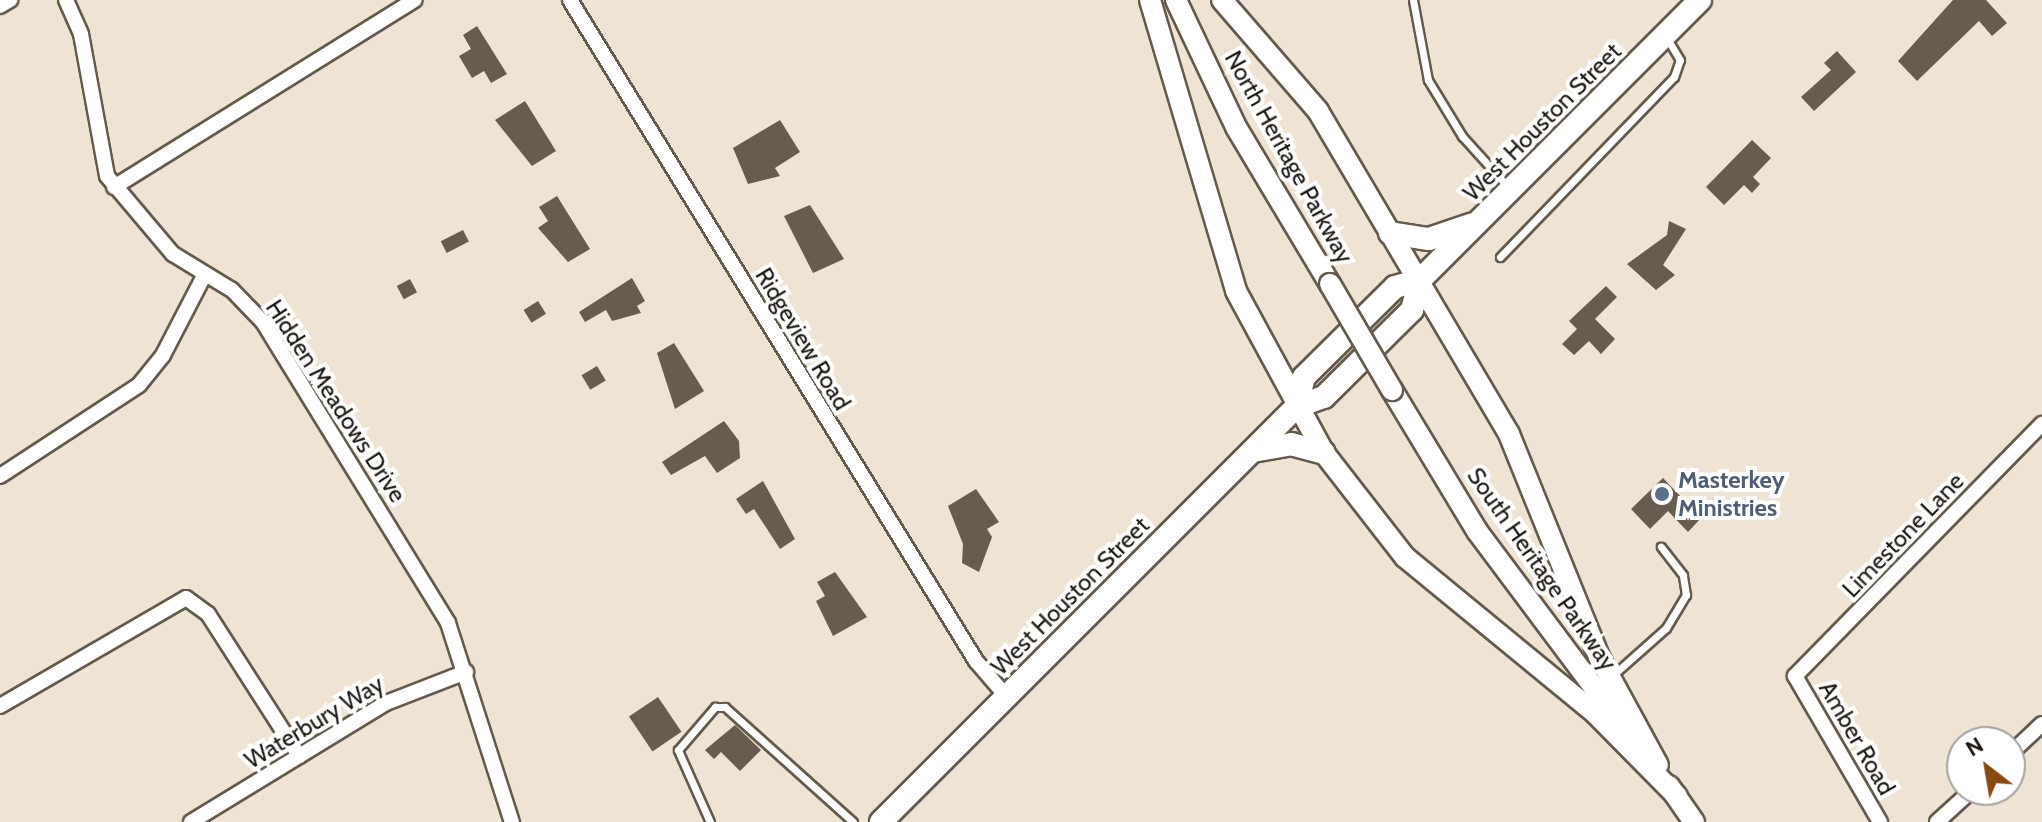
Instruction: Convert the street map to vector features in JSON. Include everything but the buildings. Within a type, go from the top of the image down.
[{"type":"main road","points":[[1150,0],[1236,291],[1296,407],[1324,453],[1405,557],[1596,714],[1677,796]]},
{"type":"main road","name":"North Heritage Parkway","points":[[1176,0],[1236,127],[1361,336]]},
{"type":"main road","points":[[1222,0],[1318,111],[1509,434],[1603,685]]},
{"type":"main road","name":"West Houston Street","points":[[881,822],[1296,407],[1324,397],[1412,310],[1420,280],[1700,0]]},
{"type":"main road","points":[[1390,233],[1429,239],[1478,222]]},
{"type":"main road","name":"South Heritage Parkway","points":[[1361,336],[1477,531],[1603,685],[1694,822]]},
{"type":"main road","points":[[1253,451],[1291,444],[1324,453]]},
{"type":"street","points":[[0,6],[10,0]]},
{"type":"street","name":"Hidden Meadows Drive","points":[[66,0],[81,34],[96,138],[114,187],[142,225],[263,322],[448,623],[512,822]]},
{"type":"street","points":[[114,187],[414,0]]},
{"type":"street","name":"Ridgeview Road","points":[[570,0],[976,661],[1006,696]]},
{"type":"street","points":[[0,476],[139,385],[163,355],[204,276]]},
{"type":"street","name":"Limestone Lane","points":[[1795,676],[2042,424]]},
{"type":"street","points":[[0,706],[186,598],[208,614],[299,756]]},
{"type":"street","name":"Waterbury Way","points":[[191,822],[386,703],[466,672]]},
{"type":"street","name":"Amber Road","points":[[1795,676],[1880,822]]},
{"type":"street","points":[[2026,739],[2042,724]]},
{"type":"street","points":[[1937,822],[1954,806]]},
{"type":"lane","points":[[1413,0],[1428,80],[1462,136],[1511,190]]},
{"type":"lane","points":[[1500,257],[1674,77],[1680,60],[1665,35]]},
{"type":"lane","points":[[1603,685],[1666,628],[1686,595],[1683,575],[1661,547]]},
{"type":"lane","points":[[710,822],[678,750],[715,707],[743,718],[853,822]]},
{"type":"place","name":"Masterkey Ministries","points":[[1662,494]]}]
